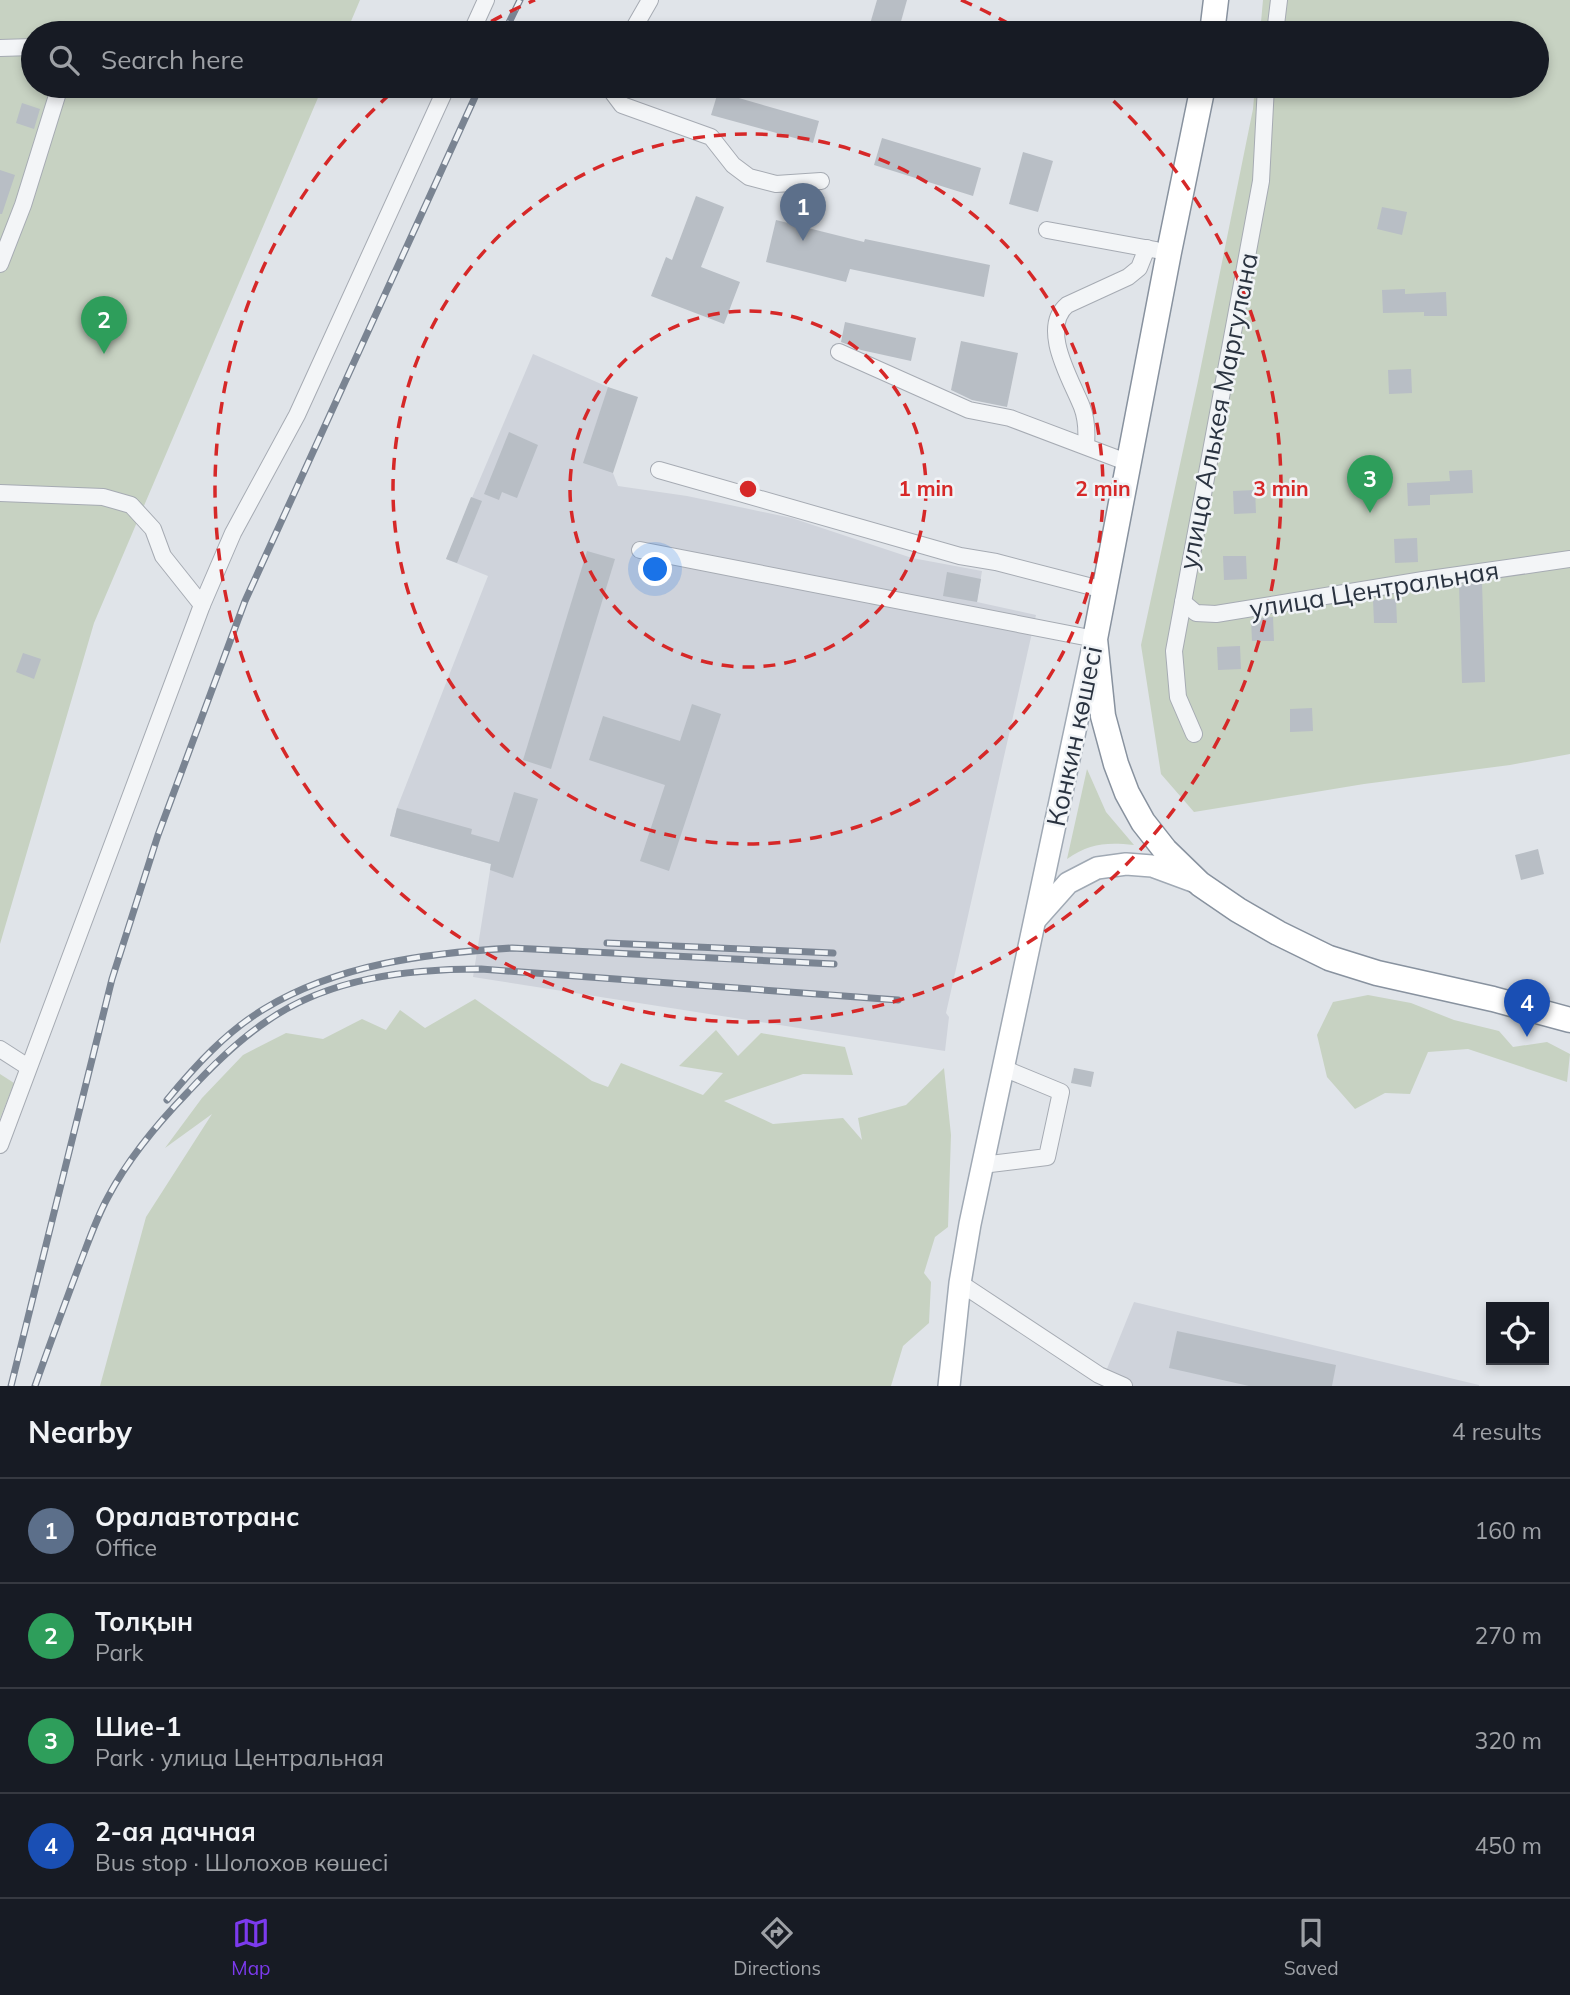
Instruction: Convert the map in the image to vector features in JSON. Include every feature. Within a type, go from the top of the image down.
[{"type":"highway","points":[[1213,21],[1216,0]]},
{"type":"highway","name":"Конкин көшесі","points":[[1095,639],[1129,463],[1158,250],[1200,98]]},
{"type":"highway","points":[[1095,639],[1103,716],[1127,793],[1143,822],[1165,850],[1200,884],[1278,933],[1329,958],[1377,973],[1493,999],[1570,1020]]},
{"type":"main road","name":"Конкин көшесі","points":[[949,1386],[960,1283],[982,1165],[1095,639]]},
{"type":"main road","points":[[1035,920],[1068,883],[1097,868],[1126,864],[1152,866],[1200,884]]},
{"type":"street","points":[[476,21],[486,0]]},
{"type":"street","points":[[638,21],[650,0]]},
{"type":"street","points":[[1276,21],[1279,0]]},
{"type":"street","points":[[0,48],[21,47]]},
{"type":"street","points":[[0,264],[23,205],[56,98]]},
{"type":"street","points":[[0,1146],[202,605],[233,534],[297,415],[442,98]]},
{"type":"street","points":[[617,98],[622,105],[711,137],[733,165],[749,177],[776,184],[821,181]]},
{"type":"street","name":"улица Алькея Маргулана","points":[[1194,734],[1178,697],[1174,651],[1261,181],[1265,98]]},
{"type":"street","points":[[1048,230],[1158,250]]},
{"type":"street","points":[[1086,445],[1087,427],[1083,408],[1064,369],[1057,340],[1057,319],[1060,311],[1067,305],[1128,277],[1158,250]]},
{"type":"street","points":[[839,352],[969,410],[1010,418],[1129,463]]},
{"type":"street","points":[[659,470],[960,555],[1104,590]]},
{"type":"street","points":[[0,493],[103,497],[131,505],[153,529],[163,556],[202,605]]},
{"type":"street","points":[[640,550],[1095,639]]},
{"type":"street","name":"улица Центральная","points":[[1183,602],[1196,614],[1216,614],[1570,559]]},
{"type":"street","points":[[0,1049],[28,1067]]},
{"type":"street","points":[[982,1165],[1047,1157],[1061,1092],[1003,1068]]},
{"type":"street","points":[[960,1283],[1099,1375],[1124,1386]]},
{"type":"shaded area","points":[[533,354],[608,387],[613,473],[618,486],[687,496],[792,518],[912,558],[982,571],[977,602],[1036,615],[946,1013],[949,1017],[945,1051],[473,977],[491,864],[390,836],[397,808],[488,576],[446,559]]},
{"type":"shaded area","points":[[1134,1302],[1479,1385],[1479,1386],[1100,1386]]},
{"type":"green space","points":[[0,0],[360,0],[351,21],[21,21],[21,98],[318,98],[94,623],[0,944]]},
{"type":"green space","points":[[1263,0],[1570,0],[1570,754],[1194,812],[1161,774],[1141,645],[1198,381],[1254,98],[1549,98],[1549,21],[1261,21]]},
{"type":"green space","points":[[1087,769],[1106,812],[1134,845],[1099,845],[1067,859]]},
{"type":"green space","points":[[1368,995],[1411,1003],[1454,1020],[1499,1031],[1513,1047],[1547,1042],[1570,1054],[1567,1082],[1468,1049],[1428,1052],[1410,1094],[1385,1093],[1355,1109],[1327,1077],[1317,1035],[1333,1002]]},
{"type":"green space","points":[[475,999],[592,1081],[608,1087],[621,1063],[703,1095],[723,1073],[679,1066],[716,1030],[738,1056],[761,1033],[845,1047],[853,1075],[803,1074],[724,1101],[773,1124],[843,1118],[862,1140],[858,1118],[906,1105],[944,1068],[951,1135],[948,1227],[935,1237],[924,1273],[931,1282],[929,1323],[903,1346],[891,1386],[100,1386],[146,1217],[212,1114],[165,1148],[202,1098],[243,1055],[286,1033],[323,1039],[362,1019],[386,1030],[400,1010],[425,1028]]},
{"type":"green space","points":[[0,1074],[14,1083],[0,1119]]},
{"type":"building","points":[[877,0],[907,0],[901,21],[871,21]]},
{"type":"building","points":[[716,98],[739,98],[819,121],[813,143],[711,115]]},
{"type":"building","points":[[22,103],[40,109],[34,129],[16,123]]},
{"type":"building","points":[[882,138],[981,168],[973,196],[874,165]]},
{"type":"building","points":[[1023,152],[1053,161],[1038,212],[1009,204]]},
{"type":"building","points":[[0,170],[15,175],[2,214],[0,214]]},
{"type":"building","points":[[696,196],[724,207],[701,267],[740,282],[724,324],[651,296],[666,257],[672,260]]},
{"type":"building","points":[[1382,207],[1407,212],[1402,235],[1377,229]]},
{"type":"building","points":[[776,220],[864,242],[865,239],[990,265],[984,297],[850,269],[846,282],[766,262]]},
{"type":"building","points":[[1405,289],[1405,294],[1446,292],[1447,316],[1424,316],[1424,312],[1383,313],[1382,290]]},
{"type":"building","points":[[845,322],[916,338],[911,361],[861,350],[841,342]]},
{"type":"building","points":[[961,341],[1018,353],[1007,407],[972,400],[951,390]]},
{"type":"building","points":[[1411,369],[1412,393],[1389,394],[1388,370]]},
{"type":"building","points":[[608,387],[638,397],[613,473],[583,463]]},
{"type":"building","points":[[509,432],[538,445],[517,498],[502,492],[499,500],[484,494]]},
{"type":"building","points":[[1472,470],[1473,493],[1430,495],[1430,505],[1408,506],[1407,483],[1450,481],[1449,471]]},
{"type":"building","points":[[1255,490],[1256,513],[1234,514],[1233,491]]},
{"type":"building","points":[[471,497],[482,501],[457,563],[446,559]]},
{"type":"building","points":[[1417,538],[1418,562],[1395,563],[1394,539]]},
{"type":"building","points":[[587,551],[615,559],[551,769],[523,760]]},
{"type":"building","points":[[1223,556],[1246,556],[1247,579],[1224,580]]},
{"type":"building","points":[[947,572],[981,579],[977,602],[943,596]]},
{"type":"building","points":[[1482,582],[1485,682],[1462,683],[1459,585]]},
{"type":"building","points":[[1396,599],[1397,623],[1374,623],[1373,600]]},
{"type":"building","points":[[1273,617],[1274,641],[1252,641],[1251,619]]},
{"type":"building","points":[[1240,646],[1241,669],[1218,670],[1217,647]]},
{"type":"building","points":[[23,653],[41,659],[34,679],[16,672]]},
{"type":"building","points":[[692,704],[721,714],[669,871],[640,861],[665,785],[589,760],[603,716],[680,741]]},
{"type":"building","points":[[1312,708],[1313,731],[1290,732],[1290,709]]},
{"type":"building","points":[[514,792],[538,799],[513,878],[490,870],[491,864],[390,836],[397,808],[472,829],[471,834],[499,842]]},
{"type":"building","points":[[1538,849],[1544,874],[1521,880],[1515,855]]},
{"type":"building","points":[[1074,1068],[1094,1072],[1091,1087],[1071,1083]]},
{"type":"building","points":[[1177,1331],[1336,1365],[1332,1386],[1249,1386],[1169,1368]]},
{"type":"railway","points":[[510,21],[520,0]]},
{"type":"railway","points":[[11,1386],[112,979],[158,835],[245,601],[475,98]]},
{"type":"railway","points":[[607,943],[833,953]]},
{"type":"railway","points":[[167,1100],[212,1050],[264,1009],[322,981],[384,964],[448,953],[512,948],[834,964]]},
{"type":"railway","points":[[35,1386],[96,1222],[134,1155],[177,1104],[235,1045],[291,1006],[342,986],[370,979],[453,969],[898,1000]]},
{"type":"place","name":"Оралавтотранс","points":[[803,241]]},
{"type":"place","name":"Толқын","points":[[104,354]]},
{"type":"place","name":"Шие-1","points":[[1370,513]]},
{"type":"place","name":"2-ая дачная","points":[[1527,1037]]}]
